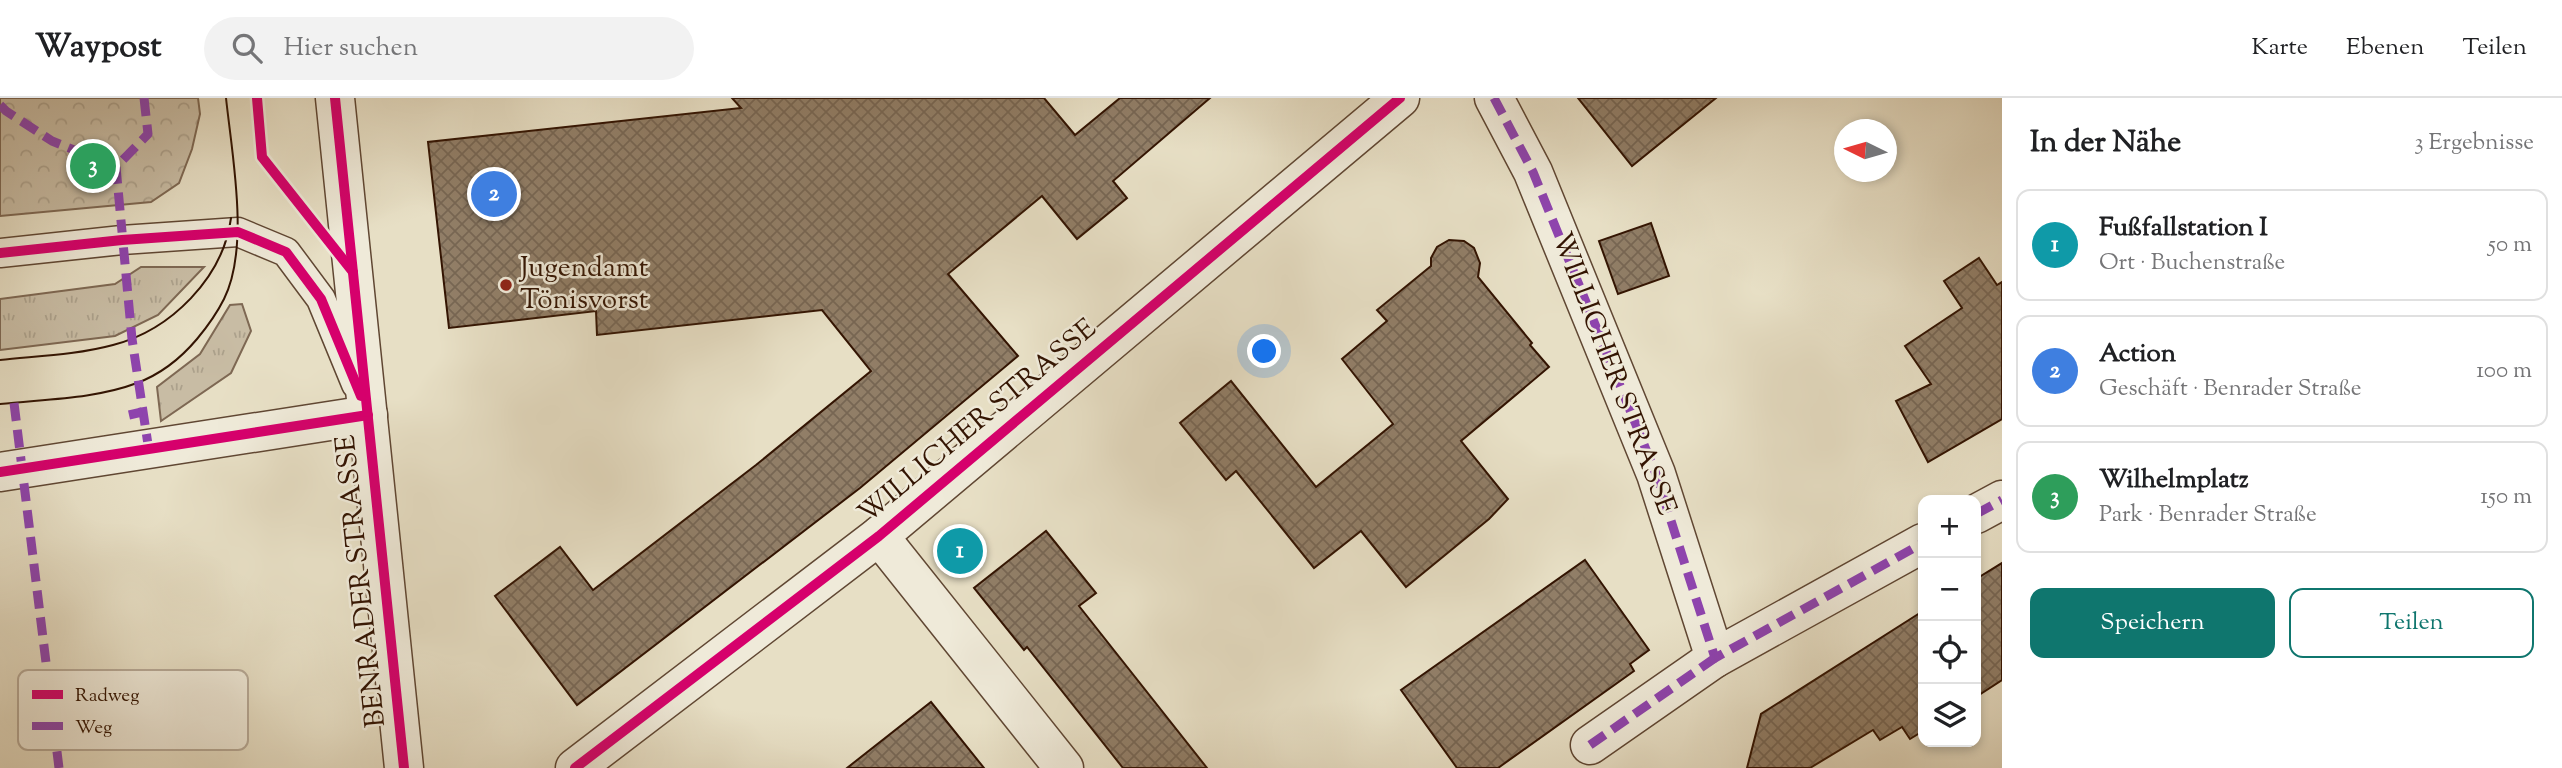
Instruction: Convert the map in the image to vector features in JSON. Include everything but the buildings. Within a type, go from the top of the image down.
[{"type":"street","name":"BENRADER STRASSE","points":[[335,98],[404,768]]},
{"type":"street","name":"WILLICHER STRASSE","points":[[575,768],[879,536],[1400,98]]},
{"type":"street","name":"WILLICHER STRASSE","points":[[1494,98],[1534,172],[1656,474],[1715,658]]},
{"type":"street","points":[[0,472],[369,415]]},
{"type":"street","points":[[1981,511],[2002,500]]},
{"type":"street","points":[[879,536],[1064,768]]},
{"type":"street","points":[[1590,745],[1715,658],[1918,546]]},
{"type":"lane","points":[[0,253],[229,232],[238,232],[286,253],[321,299],[369,415]]},
{"type":"green space","points":[[0,98],[198,98],[200,114],[192,149],[179,183],[151,202],[0,216]]},
{"type":"green space","points":[[141,267],[204,267],[158,315],[115,336],[0,350],[0,299],[115,284]]},
{"type":"green space","points":[[242,304],[251,331],[231,373],[161,421],[157,387],[200,354],[230,305]]},
{"type":"tram line","points":[[0,404],[87,395],[137,383],[177,359],[208,325],[224,299],[232,278],[236,254],[237,200],[226,98]]},
{"type":"tram line","points":[[0,360],[99,348],[134,338],[155,327],[174,314],[205,281],[226,240],[231,218]]},
{"type":"marked path","points":[[144,98],[148,134],[116,167],[132,339],[149,451]]},
{"type":"marked path","points":[[1494,98],[1533,172],[1656,474],[1715,658],[1918,546]]},
{"type":"marked path","points":[[0,105],[52,141],[116,167]]},
{"type":"marked path","points":[[14,403],[47,670]]},
{"type":"marked path","points":[[129,415],[142,412]]},
{"type":"marked path","points":[[1981,511],[2002,500]]},
{"type":"marked path","points":[[1590,745],[1715,658]]},
{"type":"marked path","points":[[57,750],[59,768]]},
{"type":"cycle path","points":[[257,98],[262,157],[353,272]]},
{"type":"cycle path","points":[[335,98],[404,768]]},
{"type":"cycle path","points":[[575,768],[879,536],[1400,98]]},
{"type":"cycle path","points":[[0,253],[122,240],[238,232],[286,252],[321,299],[361,396]]},
{"type":"cycle path","points":[[0,472],[368,415]]},
{"type":"place","name":"Wilhelmplatz","points":[[93,166]]},
{"type":"place","name":"Action","points":[[494,194]]},
{"type":"place","name":"Jugendamt Tönisvorst","points":[[506,285]]},
{"type":"place","name":"Fußfallstation I","points":[[960,551]]}]
